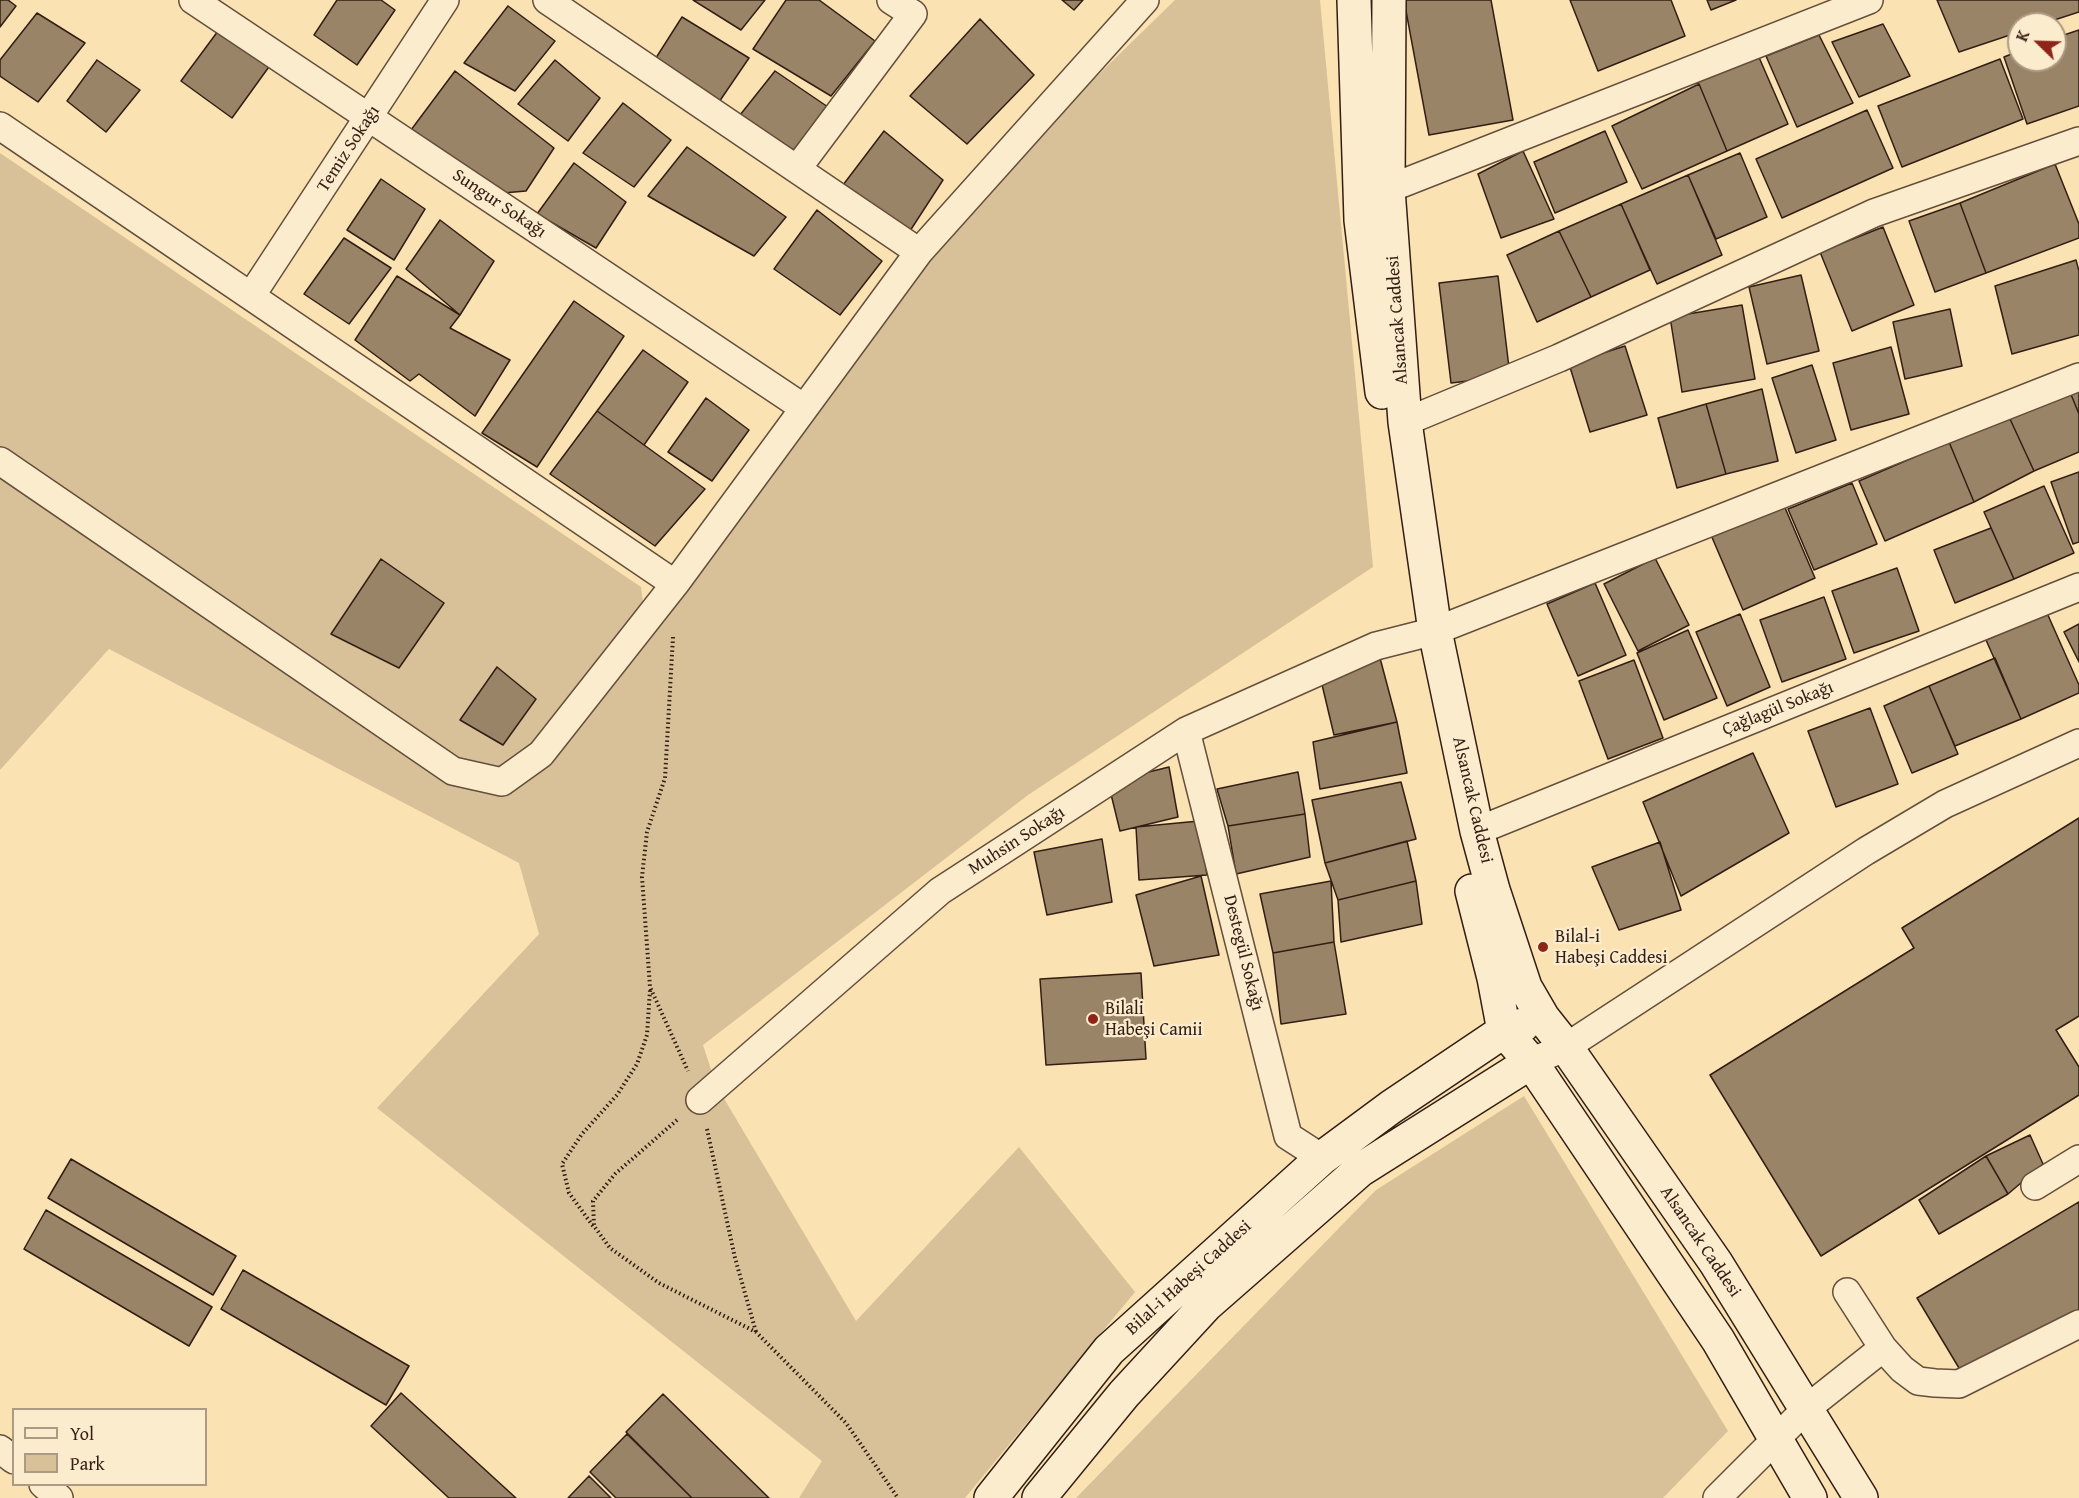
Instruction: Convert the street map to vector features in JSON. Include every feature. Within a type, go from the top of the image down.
[{"type":"street","name":"Sungur Sokağı","points":[[193,0],[804,408]]},
{"type":"street","name":"Temiz Sokağı","points":[[251,296],[370,118],[445,0]]},
{"type":"street","points":[[547,0],[919,252]]},
{"type":"street","points":[[0,461],[453,771],[502,782],[541,754],[675,584],[919,252],[1145,0]]},
{"type":"street","name":"Alsancak Caddesi","points":[[1354,0],[1361,220],[1394,490],[1425,633],[1492,890],[1525,987],[1543,1018],[1566,1047],[1716,1263],[1861,1498]]},
{"type":"street","name":"Alsancak Caddesi","points":[[1389,0],[1388,189],[1405,422],[1425,633],[1460,840],[1494,978],[1504,1031]]},
{"type":"street","points":[[1388,189],[1869,0]]},
{"type":"street","points":[[797,169],[910,5]]},
{"type":"street","points":[[0,126],[675,584]]},
{"type":"street","points":[[1405,422],[1510,376],[1559,358],[1874,213],[2079,141]]},
{"type":"street","name":"Muhsin Sokağı","points":[[700,1100],[940,891],[1186,731],[1376,646],[1425,633],[2079,377]]},
{"type":"street","name":"Çağlagül Sokağı","points":[[1477,831],[2079,587]]},
{"type":"street","name":"Destegül Sokağı","points":[[1186,731],[1288,1136],[1322,1158]]},
{"type":"street","points":[[1531,1062],[1566,1047],[1866,851],[1926,815],[2079,743]]},
{"type":"street","name":"Bilal-i Habeşi Caddesi","points":[[991,1498],[1109,1350],[1322,1158],[1504,1031],[1543,1018]]},
{"type":"street","points":[[1504,1031],[1531,1062],[1718,1340],[1810,1498]]},
{"type":"street","name":"Bilal-i Habeşi Caddesi","points":[[1039,1498],[1124,1394],[1215,1298],[1360,1170],[1531,1062]]},
{"type":"street","points":[[2035,1186],[2079,1159]]},
{"type":"street","points":[[1636,1220],[1667,1194]]},
{"type":"street","points":[[1847,1292],[1883,1348],[1902,1369],[1918,1380],[1959,1384],[2079,1323]]},
{"type":"street","points":[[1717,1498],[1806,1409],[1883,1348]]},
{"type":"street","points":[[0,1449],[12,1458]]},
{"type":"street","points":[[44,1486],[59,1498]]},
{"type":"path","points":[[675,584],[665,778],[647,832],[642,876],[650,987],[647,1035],[637,1064],[617,1095],[582,1134],[562,1164],[569,1193],[610,1248],[658,1283],[756,1332],[846,1423],[898,1498]]},
{"type":"path","points":[[650,987],[700,1100],[735,1258],[756,1332]]},
{"type":"path","points":[[594,1226],[593,1201],[615,1174],[700,1100]]},
{"type":"green space","points":[[1175,0],[1320,0],[1373,567],[1028,795],[703,1045],[716,1085],[856,1321],[1019,1147],[1135,1292],[965,1498],[799,1498],[822,1461],[377,1108],[539,934],[519,863],[109,649],[0,770],[0,153],[641,587],[646,626],[984,186]]},
{"type":"green space","points":[[1524,1096],[1728,1431],[1663,1498],[1076,1498],[1376,1190]]},
{"type":"building","points":[[0,0],[8,0],[16,6],[0,27]]},
{"type":"building","points":[[337,0],[381,0],[395,10],[357,65],[314,35]]},
{"type":"building","points":[[693,0],[765,0],[741,30]]},
{"type":"building","points":[[786,0],[819,0],[875,41],[831,96],[753,49]]},
{"type":"building","points":[[1062,0],[1083,0],[1074,10]]},
{"type":"building","points":[[1404,0],[1491,0],[1513,120],[1429,135]]},
{"type":"building","points":[[1570,0],[1671,0],[1685,36],[1598,71]]},
{"type":"building","points":[[1707,0],[1736,0],[1711,10]]},
{"type":"building","points":[[1937,0],[2079,0],[2079,12],[2067,16],[2067,12],[2007,12],[2007,36],[1959,52]]},
{"type":"building","points":[[508,6],[555,41],[515,91],[464,63]]},
{"type":"building","points":[[37,13],[85,43],[38,102],[0,76],[0,60]]},
{"type":"building","points":[[682,17],[749,58],[719,102],[654,61]]},
{"type":"building","points":[[980,19],[1034,75],[967,144],[910,96]]},
{"type":"building","points":[[1883,24],[1910,76],[1859,97],[1832,42]]},
{"type":"building","points":[[221,27],[271,64],[232,118],[181,81]]},
{"type":"building","points":[[2079,30],[2079,106],[2027,124],[2009,72],[2067,72],[2067,34]]},
{"type":"building","points":[[1819,35],[1853,103],[1797,127],[1766,56]]},
{"type":"building","points":[[1758,55],[1788,124],[1727,151],[1699,84],[1692,83]]},
{"type":"building","points":[[2000,59],[2023,119],[1902,167],[1878,106]]},
{"type":"building","points":[[97,60],[140,90],[106,132],[67,101]]},
{"type":"building","points":[[555,60],[600,98],[568,141],[518,104]]},
{"type":"building","points":[[455,71],[554,148],[526,191],[503,193],[411,130]]},
{"type":"building","points":[[775,71],[828,107],[796,152],[740,115]]},
{"type":"building","points":[[1699,84],[1727,151],[1642,189],[1612,126]]},
{"type":"building","points":[[623,103],[671,140],[634,187],[583,153]]},
{"type":"building","points":[[1867,110],[1893,168],[1782,218],[1756,159]]},
{"type":"building","points":[[884,131],[943,180],[908,234],[843,185]]},
{"type":"building","points":[[1605,131],[1627,182],[1555,213],[1534,162]]},
{"type":"building","points":[[687,147],[786,217],[754,256],[648,196]]},
{"type":"building","points":[[1523,151],[1554,219],[1501,238],[1478,174]]},
{"type":"building","points":[[1740,153],[1767,217],[1716,239],[1688,175]]},
{"type":"building","points":[[574,163],[626,202],[596,248],[537,214]]},
{"type":"building","points":[[2055,164],[2079,224],[2079,238],[1986,273],[1960,203]]},
{"type":"building","points":[[1688,175],[1722,255],[1657,284],[1621,204]]},
{"type":"building","points":[[381,179],[425,209],[394,260],[347,230]]},
{"type":"building","points":[[1960,203],[1986,273],[1935,292],[1909,221]]},
{"type":"building","points":[[1621,204],[1650,270],[1591,297],[1559,231]]},
{"type":"building","points":[[817,210],[882,261],[840,315],[774,269]]},
{"type":"building","points":[[440,220],[494,261],[460,315],[406,269]]},
{"type":"building","points":[[1883,227],[1914,305],[1852,331],[1820,252]]},
{"type":"building","points":[[1559,231],[1591,297],[1537,322],[1507,255]]},
{"type":"building","points":[[344,238],[391,268],[349,324],[304,294]]},
{"type":"building","points":[[2076,260],[2079,271],[2079,335],[2012,354],[1995,286]]},
{"type":"building","points":[[1801,275],[1819,351],[1767,364],[1749,287]]},
{"type":"building","points":[[397,276],[460,315],[450,328],[510,360],[475,416],[419,374],[410,381],[355,340]]},
{"type":"building","points":[[1498,276],[1510,376],[1451,383],[1439,283]]},
{"type":"building","points":[[574,301],[624,336],[537,467],[482,433]]},
{"type":"building","points":[[1742,305],[1755,379],[1682,392],[1670,317]]},
{"type":"building","points":[[1950,309],[1962,366],[1905,379],[1893,322]]},
{"type":"building","points":[[1625,346],[1647,415],[1590,432],[1569,364]]},
{"type":"building","points":[[1891,347],[1909,414],[1851,430],[1833,363]]},
{"type":"building","points":[[643,350],[688,382],[644,445],[597,411]]},
{"type":"building","points":[[1812,365],[1836,440],[1796,453],[1772,378]]},
{"type":"building","points":[[1762,389],[1778,461],[1726,474],[1706,404]]},
{"type":"building","points":[[2079,389],[2079,414],[2070,392]]},
{"type":"building","points":[[2070,392],[2079,414],[2079,452],[2034,471],[2010,419]]},
{"type":"building","points":[[706,398],[749,430],[712,481],[668,452]]},
{"type":"building","points":[[1706,404],[1726,474],[1677,488],[1658,418]]},
{"type":"building","points":[[597,411],[705,489],[655,546],[550,474]]},
{"type":"building","points":[[2010,419],[2034,471],[1974,502],[1949,442]]},
{"type":"building","points":[[1949,442],[1974,502],[1885,541],[1859,481]]},
{"type":"building","points":[[2079,472],[2079,542],[2073,544],[2051,482]]},
{"type":"building","points":[[1852,483],[1877,544],[1814,570],[1788,509]]},
{"type":"building","points":[[2044,486],[2074,553],[2014,579],[1984,512]]},
{"type":"building","points":[[1783,503],[1815,578],[1743,610],[1711,535]]},
{"type":"building","points":[[1991,528],[2014,579],[1955,603],[1934,550]]},
{"type":"building","points":[[1655,558],[1689,625],[1638,651],[1604,584]]},
{"type":"building","points":[[381,559],[444,603],[399,668],[331,634]]},
{"type":"building","points":[[1897,568],[1919,631],[1854,653],[1832,591]]},
{"type":"building","points":[[1595,583],[1626,655],[1578,676],[1547,604]]},
{"type":"building","points":[[1824,597],[1846,659],[1782,682],[1760,620]]},
{"type":"building","points":[[2047,613],[2079,685],[2079,693],[2021,719],[1986,640]]},
{"type":"building","points":[[1740,614],[1770,687],[1727,706],[1696,632]]},
{"type":"building","points":[[2079,624],[2079,662],[2064,632]]},
{"type":"building","points":[[1688,630],[1717,698],[1664,720],[1637,653]]},
{"type":"building","points":[[1380,658],[1397,722],[1334,735],[1319,672]]},
{"type":"building","points":[[1995,658],[2021,719],[1955,746],[1929,686]]},
{"type":"building","points":[[1634,660],[1663,738],[1608,759],[1579,681]]},
{"type":"building","points":[[497,667],[536,699],[503,745],[460,720]]},
{"type":"building","points":[[1929,686],[1958,754],[1912,773],[1884,706]]},
{"type":"building","points":[[1870,708],[1898,784],[1836,807],[1808,731]]},
{"type":"building","points":[[1397,722],[1407,773],[1320,789],[1313,742]]},
{"type":"building","points":[[1753,753],[1789,833],[1681,896],[1643,802]]},
{"type":"building","points":[[1169,767],[1178,817],[1120,831],[1108,782]]},
{"type":"building","points":[[1298,772],[1305,814],[1228,826],[1217,789]]},
{"type":"building","points":[[1401,782],[1416,839],[1325,863],[1312,800]]},
{"type":"building","points":[[1305,814],[1310,857],[1236,874],[1228,826]]},
{"type":"building","points":[[2079,818],[2079,1016],[2056,1030],[2079,1067],[2079,1095],[1821,1256],[1710,1075],[1914,948],[1902,928]]},
{"type":"building","points":[[1199,821],[1207,875],[1139,880],[1136,827]]},
{"type":"building","points":[[1102,839],[1112,902],[1047,915],[1034,852]]},
{"type":"building","points":[[1407,841],[1416,881],[1338,900],[1325,863]]},
{"type":"building","points":[[1660,842],[1681,910],[1619,930],[1592,867]]},
{"type":"building","points":[[1201,876],[1219,955],[1154,966],[1136,895]]},
{"type":"building","points":[[1331,881],[1334,942],[1273,953],[1260,894]]},
{"type":"building","points":[[1416,881],[1422,924],[1341,942],[1338,900]]},
{"type":"building","points":[[1334,942],[1346,1014],[1281,1024],[1273,953]]},
{"type":"building","name":"Bilali Habeşi Camii","points":[[1141,973],[1146,1059],[1046,1065],[1040,979]]},
{"type":"building","points":[[2030,1135],[2043,1164],[2008,1194],[1986,1156]]},
{"type":"building","points":[[1986,1156],[2008,1194],[1939,1234],[1919,1200]]},
{"type":"building","points":[[71,1159],[236,1256],[213,1295],[48,1198]]},
{"type":"building","points":[[2079,1202],[2079,1313],[1965,1378],[1917,1298]]},
{"type":"building","points":[[46,1210],[212,1307],[189,1346],[24,1249]]},
{"type":"building","points":[[243,1270],[409,1366],[386,1405],[221,1309]]},
{"type":"building","points":[[401,1393],[516,1498],[449,1498],[371,1426]]},
{"type":"building","points":[[663,1394],[769,1498],[692,1498],[626,1432]]},
{"type":"building","points":[[627,1434],[692,1498],[616,1498],[590,1472]]},
{"type":"building","points":[[589,1476],[611,1498],[568,1498]]},
{"type":"place","name":"Bilal-i Habeşi Caddesi","points":[[1543,947]]},
{"type":"place","name":"Bilali Habeşi Camii","points":[[1093,1019]]}]
